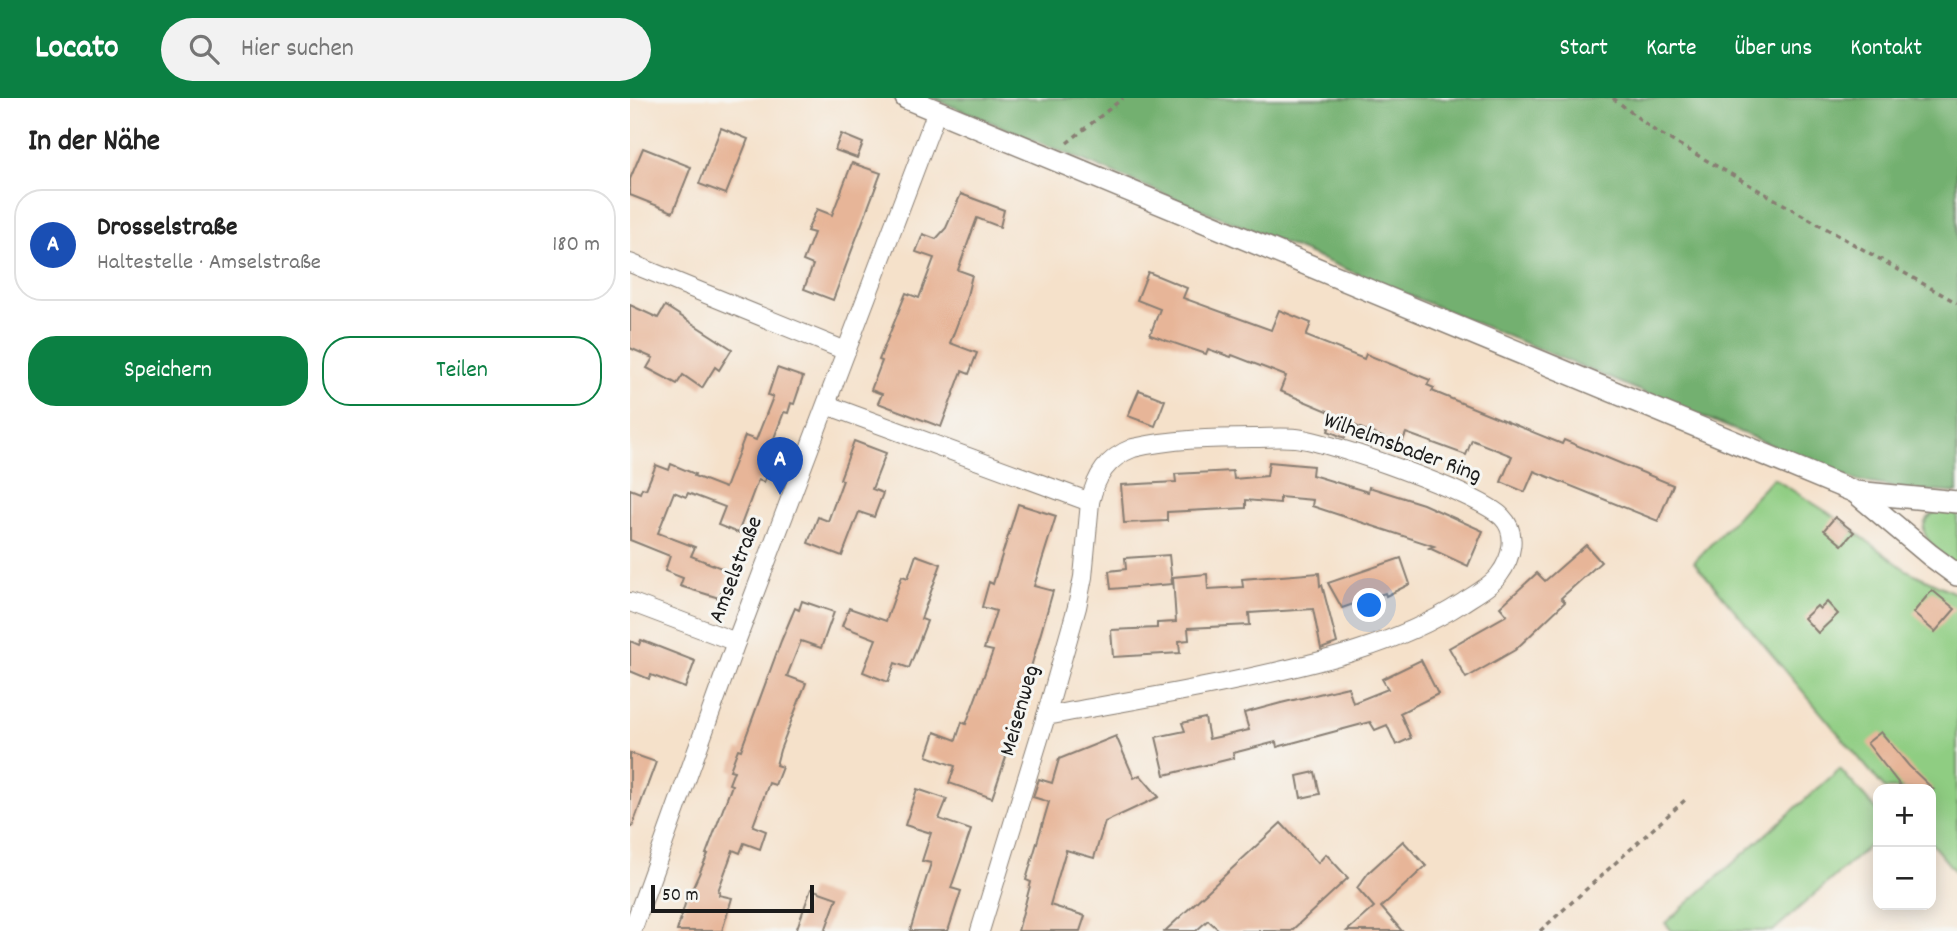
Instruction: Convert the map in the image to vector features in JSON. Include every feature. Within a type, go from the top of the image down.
[{"type":"street","points":[[906,98],[1855,492],[1957,502]]},
{"type":"street","name":"Amselstraße","points":[[632,931],[736,642],[937,111]]},
{"type":"street","points":[[630,263],[846,351]]},
{"type":"street","points":[[827,405],[1090,502]]},
{"type":"street","name":"Wilhelmsbader Ring","points":[[1046,716],[1263,675],[1369,647],[1438,617],[1475,595],[1497,578],[1504,568],[1512,544],[1510,531],[1502,517],[1483,504],[1345,450],[1296,438],[1219,438],[1133,448],[1123,452],[1103,469],[1094,482],[1090,502]]},
{"type":"street","points":[[1855,492],[1957,575]]},
{"type":"street","name":"Meisenweg","points":[[980,931],[1077,607],[1083,577],[1090,502]]},
{"type":"street","points":[[630,602],[736,642]]},
{"type":"path","points":[[1046,157],[1123,98]]},
{"type":"path","points":[[1613,98],[1655,131],[1957,303]]},
{"type":"path","points":[[1540,931],[1685,800]]},
{"type":"green space","points":[[932,98],[1957,98],[1957,493],[1903,489],[1858,481]]},
{"type":"green space","points":[[1773,478],[1835,517],[1906,570],[1957,594],[1957,874],[1936,849],[1936,784],[1881,784],[1694,562]]},
{"type":"green space","points":[[1942,508],[1957,510],[1957,568],[1933,546],[1924,531],[1930,516]]},
{"type":"green space","points":[[1840,769],[1873,806],[1873,842],[1773,931],[1672,931],[1665,923]]},
{"type":"building","points":[[721,128],[748,139],[726,194],[699,184]]},
{"type":"building","points":[[841,134],[863,143],[857,158],[835,150]]},
{"type":"building","points":[[643,148],[691,167],[673,212],[630,195],[630,179]]},
{"type":"building","points":[[852,163],[881,173],[833,300],[804,289],[813,265],[803,261],[814,233],[807,231],[817,209],[832,215]]},
{"type":"building","points":[[961,194],[1004,210],[1000,227],[977,218],[958,270],[972,275],[965,304],[950,343],[977,353],[969,374],[962,371],[941,427],[878,403],[882,394],[871,390],[882,361],[879,360],[906,293],[919,298],[934,258],[916,252],[923,234],[936,239],[946,228]]},
{"type":"building","points":[[1148,272],[1187,288],[1183,298],[1271,330],[1279,310],[1311,323],[1306,336],[1364,359],[1366,354],[1430,380],[1427,385],[1434,388],[1432,391],[1562,444],[1564,440],[1673,485],[1658,521],[1534,471],[1525,492],[1501,482],[1512,456],[1472,440],[1466,455],[1406,433],[1401,445],[1351,424],[1345,438],[1328,431],[1335,414],[1280,391],[1286,376],[1232,355],[1231,357],[1208,349],[1206,354],[1150,335],[1160,309],[1137,300]]},
{"type":"building","points":[[630,305],[658,318],[665,306],[732,349],[719,370],[715,367],[702,388],[683,375],[677,384],[647,368],[653,358],[630,348]]},
{"type":"building","points":[[777,368],[803,377],[794,404],[791,403],[788,413],[784,412],[771,446],[778,449],[764,482],[758,480],[738,533],[718,525],[725,507],[688,493],[686,497],[674,492],[658,533],[695,547],[691,556],[729,571],[719,598],[680,586],[683,578],[665,571],[670,556],[630,540],[630,489],[640,493],[642,488],[646,489],[656,465],[669,470],[671,464],[725,488],[745,436],[756,440],[773,397],[768,395]]},
{"type":"building","points":[[1139,390],[1165,400],[1155,426],[1128,416]]},
{"type":"building","points":[[854,441],[886,453],[872,489],[883,493],[874,517],[859,512],[842,556],[808,543],[818,517],[828,521]]},
{"type":"building","points":[[1269,462],[1313,466],[1312,475],[1368,492],[1369,487],[1423,504],[1483,531],[1468,566],[1429,548],[1434,546],[1312,506],[1313,500],[1280,497],[1280,503],[1246,500],[1246,508],[1167,512],[1167,521],[1124,523],[1121,485],[1176,482],[1175,474],[1233,471],[1234,479],[1267,476]]},
{"type":"building","points":[[1018,504],[1056,516],[1034,586],[1053,591],[1027,681],[1030,682],[1003,755],[1006,757],[992,798],[949,783],[955,766],[927,756],[935,732],[956,740],[962,722],[966,724],[993,651],[984,649],[996,611],[982,607],[989,582],[993,584]]},
{"type":"building","points":[[1835,517],[1854,532],[1842,545],[1824,530]]},
{"type":"building","points":[[1586,545],[1601,562],[1561,598],[1565,602],[1515,650],[1466,678],[1449,648],[1507,615],[1500,607],[1537,573],[1545,581]]},
{"type":"building","points":[[916,555],[941,564],[921,619],[927,621],[909,668],[895,663],[888,682],[863,672],[876,639],[842,626],[849,608],[886,621],[902,576],[908,578]]},
{"type":"building","points":[[1169,555],[1172,584],[1111,589],[1109,571],[1126,569],[1125,558]]},
{"type":"building","points":[[1401,558],[1410,584],[1386,596],[1385,593],[1342,608],[1328,583]]},
{"type":"building","points":[[1319,573],[1320,586],[1322,585],[1337,643],[1321,649],[1313,609],[1249,613],[1250,625],[1188,628],[1189,640],[1179,641],[1180,653],[1113,657],[1111,630],[1157,628],[1157,623],[1176,622],[1173,577],[1207,574],[1208,589],[1243,587],[1242,579]]},
{"type":"building","points":[[1932,590],[1955,609],[1935,632],[1913,613]]},
{"type":"building","points":[[802,601],[834,612],[821,648],[801,641],[787,676],[806,683],[780,750],[776,765],[782,767],[775,785],[769,783],[753,826],[766,831],[760,849],[744,843],[740,853],[733,850],[718,891],[719,895],[732,898],[722,931],[677,931],[688,894],[708,854],[732,785],[729,784],[734,771],[730,770],[738,749],[741,750],[795,608],[799,610]]},
{"type":"building","points":[[1827,602],[1838,614],[1818,633],[1804,618],[1817,606],[1820,609]]},
{"type":"building","points":[[641,640],[695,661],[685,688],[651,675],[649,679],[630,671],[630,641],[639,645]]},
{"type":"building","points":[[1421,660],[1438,694],[1400,713],[1411,738],[1396,745],[1387,725],[1375,730],[1370,722],[1277,747],[1276,742],[1233,753],[1234,758],[1165,775],[1156,737],[1185,731],[1182,723],[1205,718],[1209,739],[1249,730],[1244,713],[1281,703],[1348,687],[1353,703],[1388,689],[1382,679]]},
{"type":"building","points":[[1881,732],[1928,784],[1899,784],[1867,743]]},
{"type":"building","points":[[1116,736],[1134,778],[1140,775],[1159,797],[1105,822],[1094,858],[1066,850],[1050,905],[1085,916],[1080,931],[1018,931],[1031,882],[1026,880],[1049,802],[1033,797],[1039,779],[1052,783],[1059,759]]},
{"type":"building","points":[[630,753],[656,762],[632,827],[630,827]]},
{"type":"building","points":[[1315,772],[1320,794],[1301,798],[1297,776]]},
{"type":"building","points":[[917,789],[947,799],[939,819],[971,830],[951,888],[961,891],[948,931],[910,931],[931,863],[922,861],[931,833],[905,825]]},
{"type":"building","points":[[1281,823],[1318,863],[1326,854],[1348,878],[1291,931],[1220,931],[1208,920],[1196,931],[1165,931]]},
{"type":"building","points":[[1403,841],[1426,866],[1381,907],[1402,931],[1347,931],[1374,907],[1357,888],[1369,872]]},
{"type":"building","points":[[811,889],[837,898],[825,931],[796,931]]},
{"type":"place","name":"Drosselstraße","points":[[780,495]]}]
